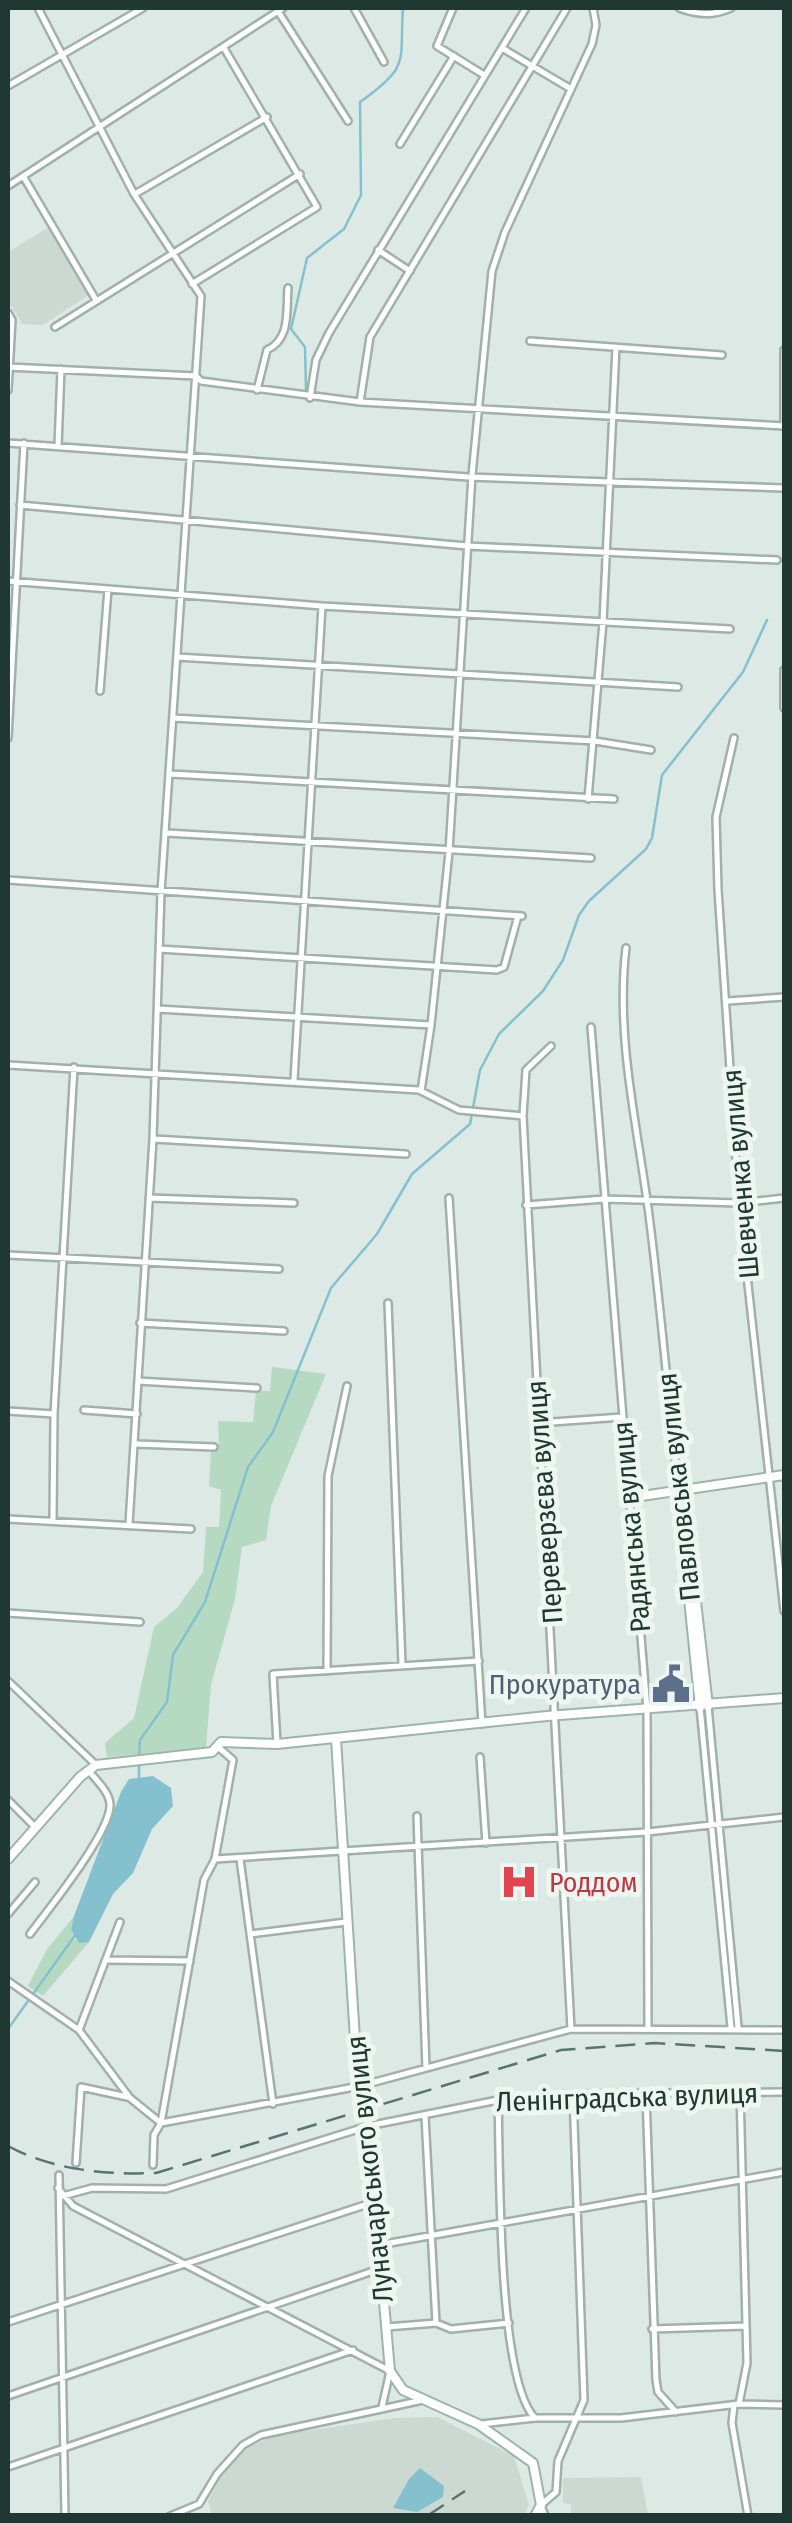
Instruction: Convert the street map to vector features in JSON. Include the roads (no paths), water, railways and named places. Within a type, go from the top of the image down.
[{"type":"main road","points":[[628,1498],[784,1475]]},
{"type":"main road","name":"Павловська вулиця","points":[[680,1490],[704,1707]]},
{"type":"main road","points":[[8,1859],[93,1768],[244,1742],[251,1746],[277,1744],[558,1715],[784,1698]]},
{"type":"main road","name":"Луначарського вулиця","points":[[336,1739],[340,1852],[390,2371]]},
{"type":"main road","points":[[390,2371],[403,2390],[478,2424],[534,2462],[541,2505],[535,2516]]},
{"type":"street","points":[[38,8],[97,129],[170,252],[201,296],[161,892],[153,1139],[129,1524]]},
{"type":"street","points":[[8,86],[143,8]]},
{"type":"street","points":[[354,8],[384,62]]},
{"type":"street","points":[[453,8],[437,46],[485,75]]},
{"type":"street","points":[[310,398],[316,360],[378,250],[526,8]]},
{"type":"street","points":[[360,402],[370,337],[567,8]]},
{"type":"street","points":[[421,1091],[444,910],[472,475],[492,271],[592,44],[596,25],[593,8]]},
{"type":"street","points":[[680,8],[699,14],[719,14],[731,8]]},
{"type":"street","points":[[8,186],[279,9],[348,122]]},
{"type":"street","points":[[192,284],[318,207],[224,48]]},
{"type":"street","points":[[502,48],[571,90]]},
{"type":"street","points":[[400,144],[454,56]]},
{"type":"street","points":[[134,194],[266,117]]},
{"type":"street","points":[[55,327],[300,174]]},
{"type":"street","points":[[24,176],[96,300]]},
{"type":"street","points":[[378,250],[410,271]]},
{"type":"street","points":[[258,390],[267,350],[278,345],[284,333],[288,288]]},
{"type":"street","points":[[8,312],[12,320],[8,390]]},
{"type":"street","points":[[530,341],[722,355]]},
{"type":"street","points":[[588,799],[603,622],[616,347]]},
{"type":"street","points":[[8,366],[196,376],[201,381],[360,402],[784,426],[784,350]]},
{"type":"street","points":[[58,446],[62,368]]},
{"type":"street","points":[[8,442],[610,485],[784,488]]},
{"type":"street","points":[[8,738],[24,444]]},
{"type":"street","points":[[20,505],[468,546],[777,560]]},
{"type":"street","points":[[8,581],[322,606],[730,629]]},
{"type":"street","points":[[100,691],[108,589]]},
{"type":"street","points":[[294,1080],[322,606]]},
{"type":"street","points":[[176,658],[678,687]]},
{"type":"street","points":[[784,670],[784,708]]},
{"type":"street","points":[[173,718],[595,740],[651,750]]},
{"type":"street","name":"Шевченка вулиця","points":[[734,738],[716,817],[738,1203],[772,1476],[784,1611]]},
{"type":"street","points":[[171,774],[614,798]]},
{"type":"street","points":[[167,834],[591,858]]},
{"type":"street","points":[[8,880],[520,916],[504,967],[496,970],[159,949]]},
{"type":"street","name":"Павловська вулиця","points":[[626,948],[622,980],[626,1056],[680,1490]]},
{"type":"street","points":[[728,1001],[784,997]]},
{"type":"street","points":[[158,1008],[431,1025]]},
{"type":"street","name":"Радянська вулиця","points":[[591,1027],[647,1710],[648,2027]]},
{"type":"street","name":"Переверзєва вулиця","points":[[551,1046],[526,1070],[523,1116],[572,2029]]},
{"type":"street","points":[[8,1065],[156,1071],[421,1091],[459,1110],[523,1116]]},
{"type":"street","points":[[53,1520],[54,1414],[74,1068]]},
{"type":"street","points":[[153,1139],[406,1154]]},
{"type":"street","points":[[149,1198],[294,1203]]},
{"type":"street","points":[[449,1198],[482,1724]]},
{"type":"street","points":[[526,1205],[604,1199],[678,1204],[784,1198]]},
{"type":"street","points":[[8,1255],[279,1269]]},
{"type":"street","points":[[388,1304],[402,1664]]},
{"type":"street","points":[[140,1322],[284,1331]]},
{"type":"street","points":[[138,1381],[257,1388]]},
{"type":"street","points":[[327,1671],[328,1476],[347,1386]]},
{"type":"street","points":[[84,1410],[137,1414]]},
{"type":"street","points":[[8,1411],[54,1414]]},
{"type":"street","points":[[538,1423],[622,1417]]},
{"type":"street","points":[[136,1444],[214,1448]]},
{"type":"street","points":[[8,1519],[191,1529]]},
{"type":"street","points":[[8,1612],[140,1622]]},
{"type":"street","points":[[277,1744],[273,1674],[479,1660]]},
{"type":"street","points":[[8,1680],[93,1768],[106,1792],[109,1813],[73,1879],[30,1934]]},
{"type":"street","name":"Павловська вулиця","points":[[704,1707],[735,2027]]},
{"type":"street","points":[[153,2165],[154,2135],[161,2123],[204,1880],[215,1859],[234,1760],[215,1749]]},
{"type":"street","points":[[480,1757],[486,1842]]},
{"type":"street","points":[[8,1800],[35,1826]]},
{"type":"street","points":[[418,1816],[426,2069]]},
{"type":"street","points":[[215,1859],[646,1832],[784,1817]]},
{"type":"street","points":[[240,1859],[273,2105]]},
{"type":"street","points":[[8,1914],[35,1882]]},
{"type":"street","points":[[80,2030],[120,1922]]},
{"type":"street","points":[[250,1934],[346,1922]]},
{"type":"street","points":[[107,1960],[190,1961]]},
{"type":"street","points":[[8,1980],[80,2030],[130,2098],[161,2123],[360,2086],[572,2029],[784,2030]]},
{"type":"street","points":[[76,2163],[81,2087],[130,2098]]},
{"type":"street","points":[[740,2091],[747,2363],[732,2423],[748,2516]]},
{"type":"street","name":"Ленінградська вулиця","points":[[63,2196],[92,2188],[166,2189],[368,2126],[498,2100],[572,2094],[784,2092]]},
{"type":"street","points":[[545,2516],[541,2505],[556,2492],[558,2461],[584,2400],[572,2094]]},
{"type":"street","points":[[646,2095],[652,2329],[658,2392],[676,2412]]},
{"type":"street","points":[[498,2100],[509,2323],[517,2388],[524,2407],[534,2418]]},
{"type":"street","points":[[425,2116],[436,2323]]},
{"type":"street","points":[[378,2245],[784,2172]]},
{"type":"street","points":[[58,2175],[64,2516]]},
{"type":"street","points":[[58,2188],[73,2206],[265,2308],[356,2349],[390,2371],[382,2408]]},
{"type":"street","points":[[8,2322],[374,2202]]},
{"type":"street","points":[[8,2396],[380,2269]]},
{"type":"street","points":[[386,2328],[436,2323],[451,2329],[509,2323]]},
{"type":"street","points":[[652,2329],[746,2326]]},
{"type":"street","points":[[8,2467],[356,2349]]},
{"type":"street","points":[[170,2516],[200,2504],[216,2474],[243,2445],[260,2435],[424,2399]]},
{"type":"street","points":[[478,2424],[534,2418],[578,2420],[737,2404],[784,2406]]},
{"type":"water","points":[[153,1776],[171,1788],[173,1806],[152,1829],[133,1873],[113,1894],[89,1942],[79,1943],[71,1930],[74,1916],[121,1792],[129,1779]]},
{"type":"water","points":[[420,2468],[444,2486],[443,2497],[417,2512],[393,2508],[409,2479]]},
{"type":"waterway","points":[[306,390],[305,347],[291,329],[307,258],[344,229],[361,195],[360,102],[388,79],[400,61],[403,8]]},
{"type":"waterway","points":[[139,1756],[140,1740],[167,1702],[173,1655],[205,1602],[248,1467],[273,1432],[331,1288],[377,1234],[412,1174],[470,1124],[480,1070],[499,1034],[543,991],[563,960],[579,915],[589,901],[646,849],[652,838],[662,775],[743,672],[767,620]]},
{"type":"waterway","points":[[139,1764],[139,1781]]},
{"type":"waterway","points":[[8,2029],[76,1934]]},
{"type":"railway","points":[[8,2146],[43,2161],[80,2169],[156,2173],[561,2050],[655,2043],[784,2051]]},
{"type":"railway","points":[[427,2516],[465,2491]]},
{"type":"place","name":"Прокуратура","points":[[671,1684]]},
{"type":"place","name":"Роддом","points":[[519,1882]]}]
